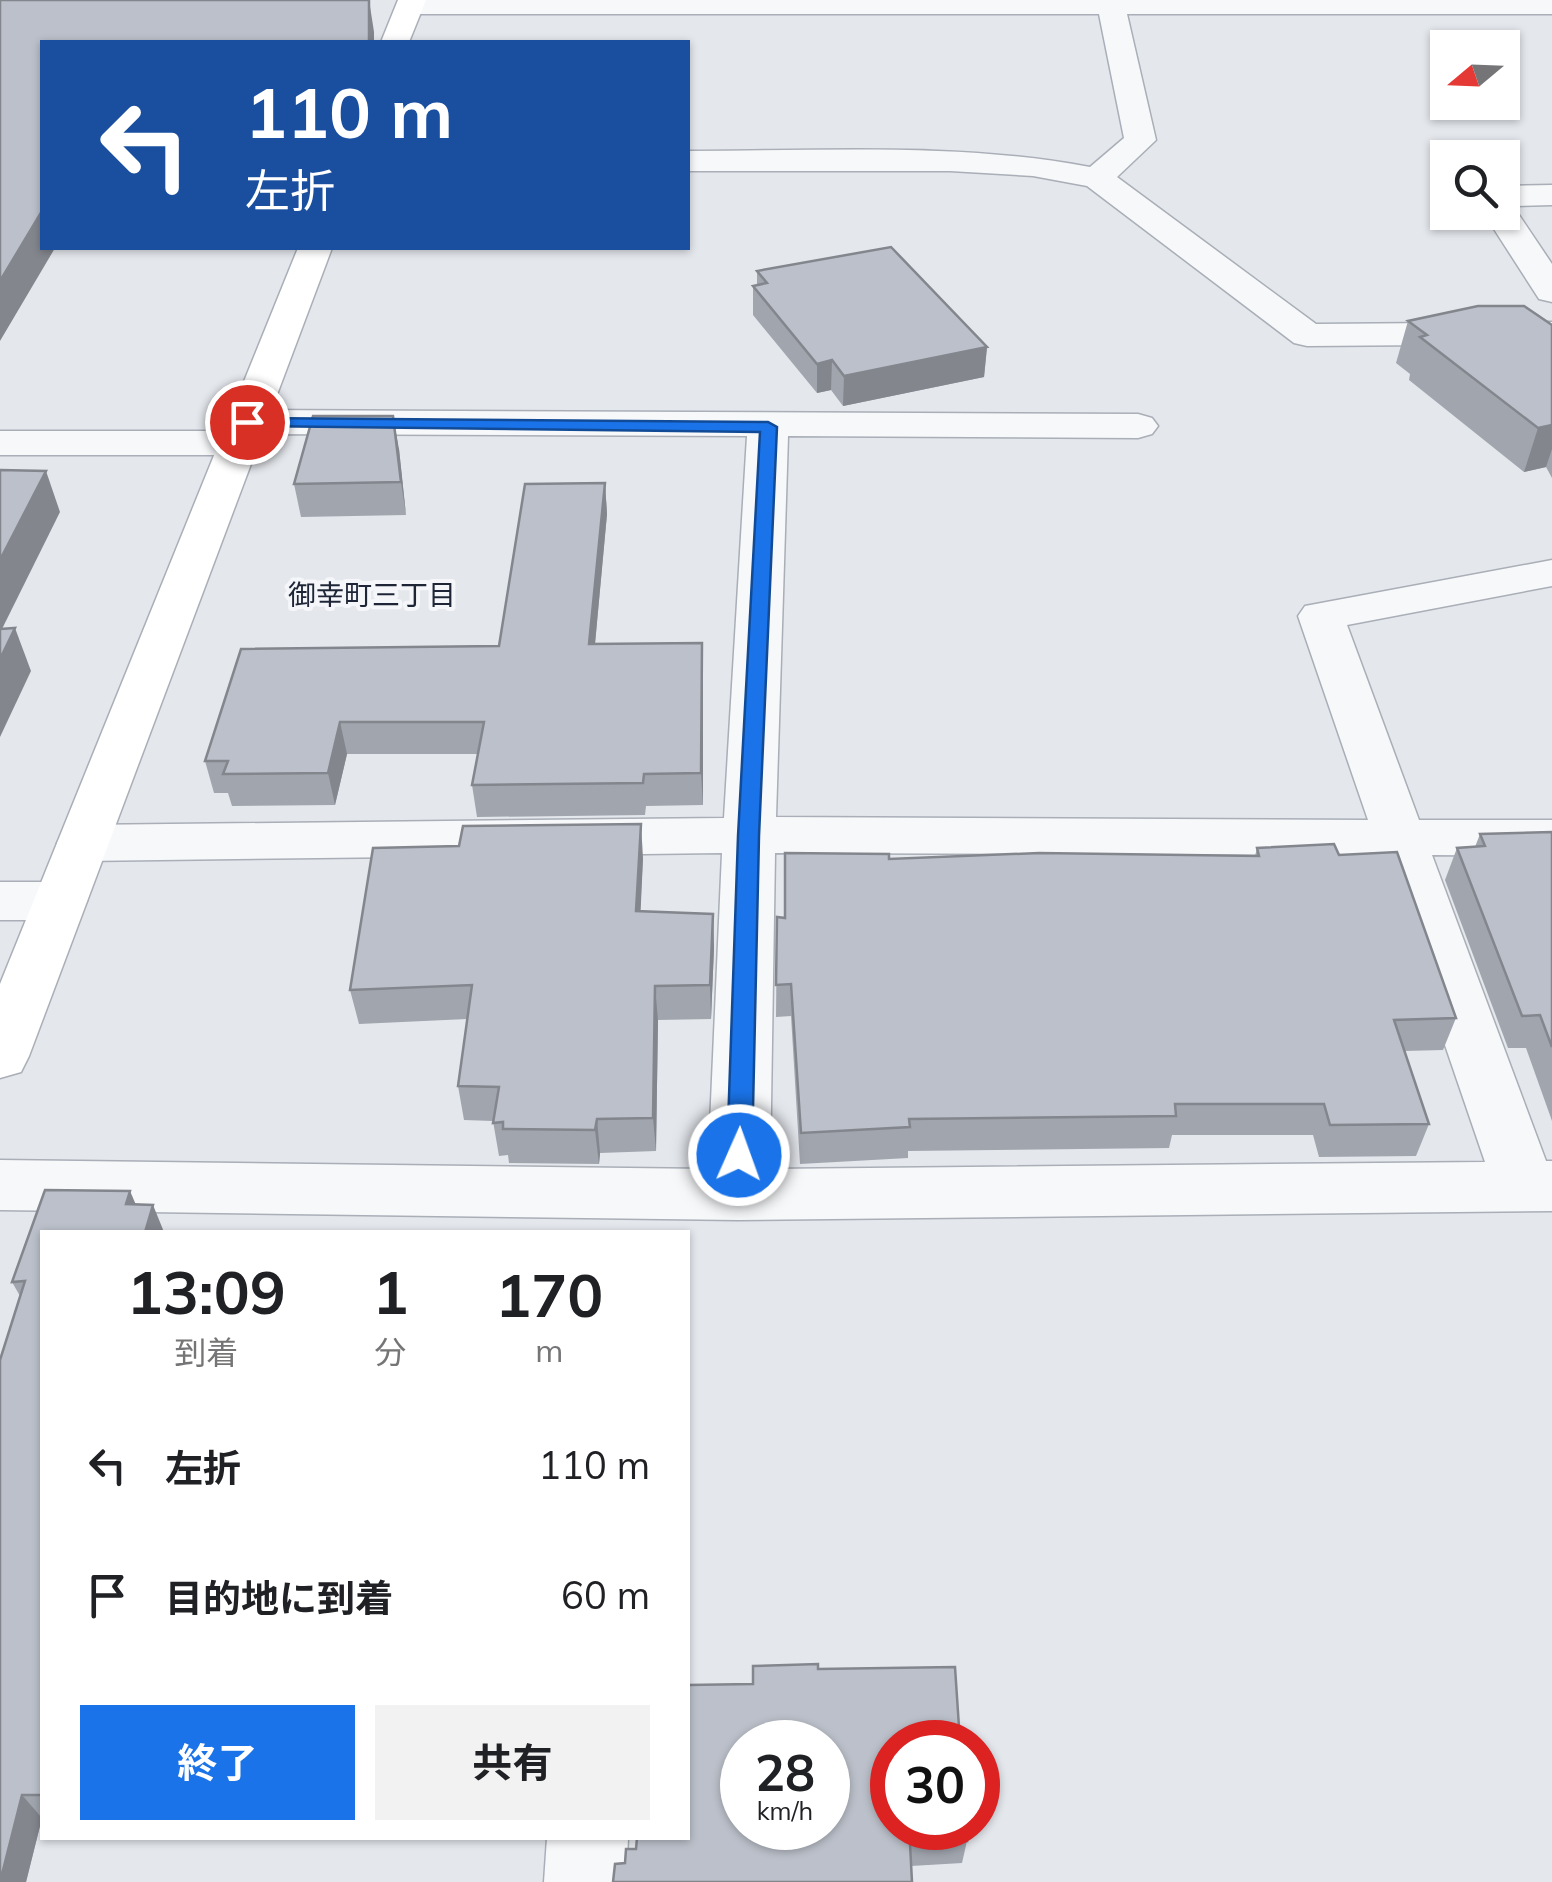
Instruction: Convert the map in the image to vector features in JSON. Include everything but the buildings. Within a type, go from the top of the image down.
[{"type":"street","points":[[396,40],[410,3],[1552,6]]},
{"type":"street","points":[[1097,178],[1140,140],[1111,5]]},
{"type":"street","points":[[1520,6],[1542,35]]},
{"type":"street","points":[[690,161],[950,160],[1033,166],[1097,178],[1307,335],[1552,333]]},
{"type":"street","points":[[1520,196],[1552,195]]},
{"type":"street","points":[[1512,230],[1552,290]]},
{"type":"street","points":[[0,1056],[314,250]]},
{"type":"street","points":[[0,443],[243,432],[1138,426]]},
{"type":"street","points":[[738,1195],[749,836],[768,427]]},
{"type":"street","points":[[0,1184],[627,1213],[738,1195],[1538,1186],[1398,838],[1321,616],[1552,573]]},
{"type":"street","points":[[83,843],[749,836],[1552,838]]},
{"type":"street","points":[[0,901],[60,901]]},
{"type":"street","points":[[585,1882],[588,1840]]},
{"type":"district","name":"御幸町三丁目","points":[[372,595]]},
{"type":"route","points":[[247,422],[768,427],[739,1155]]}]
